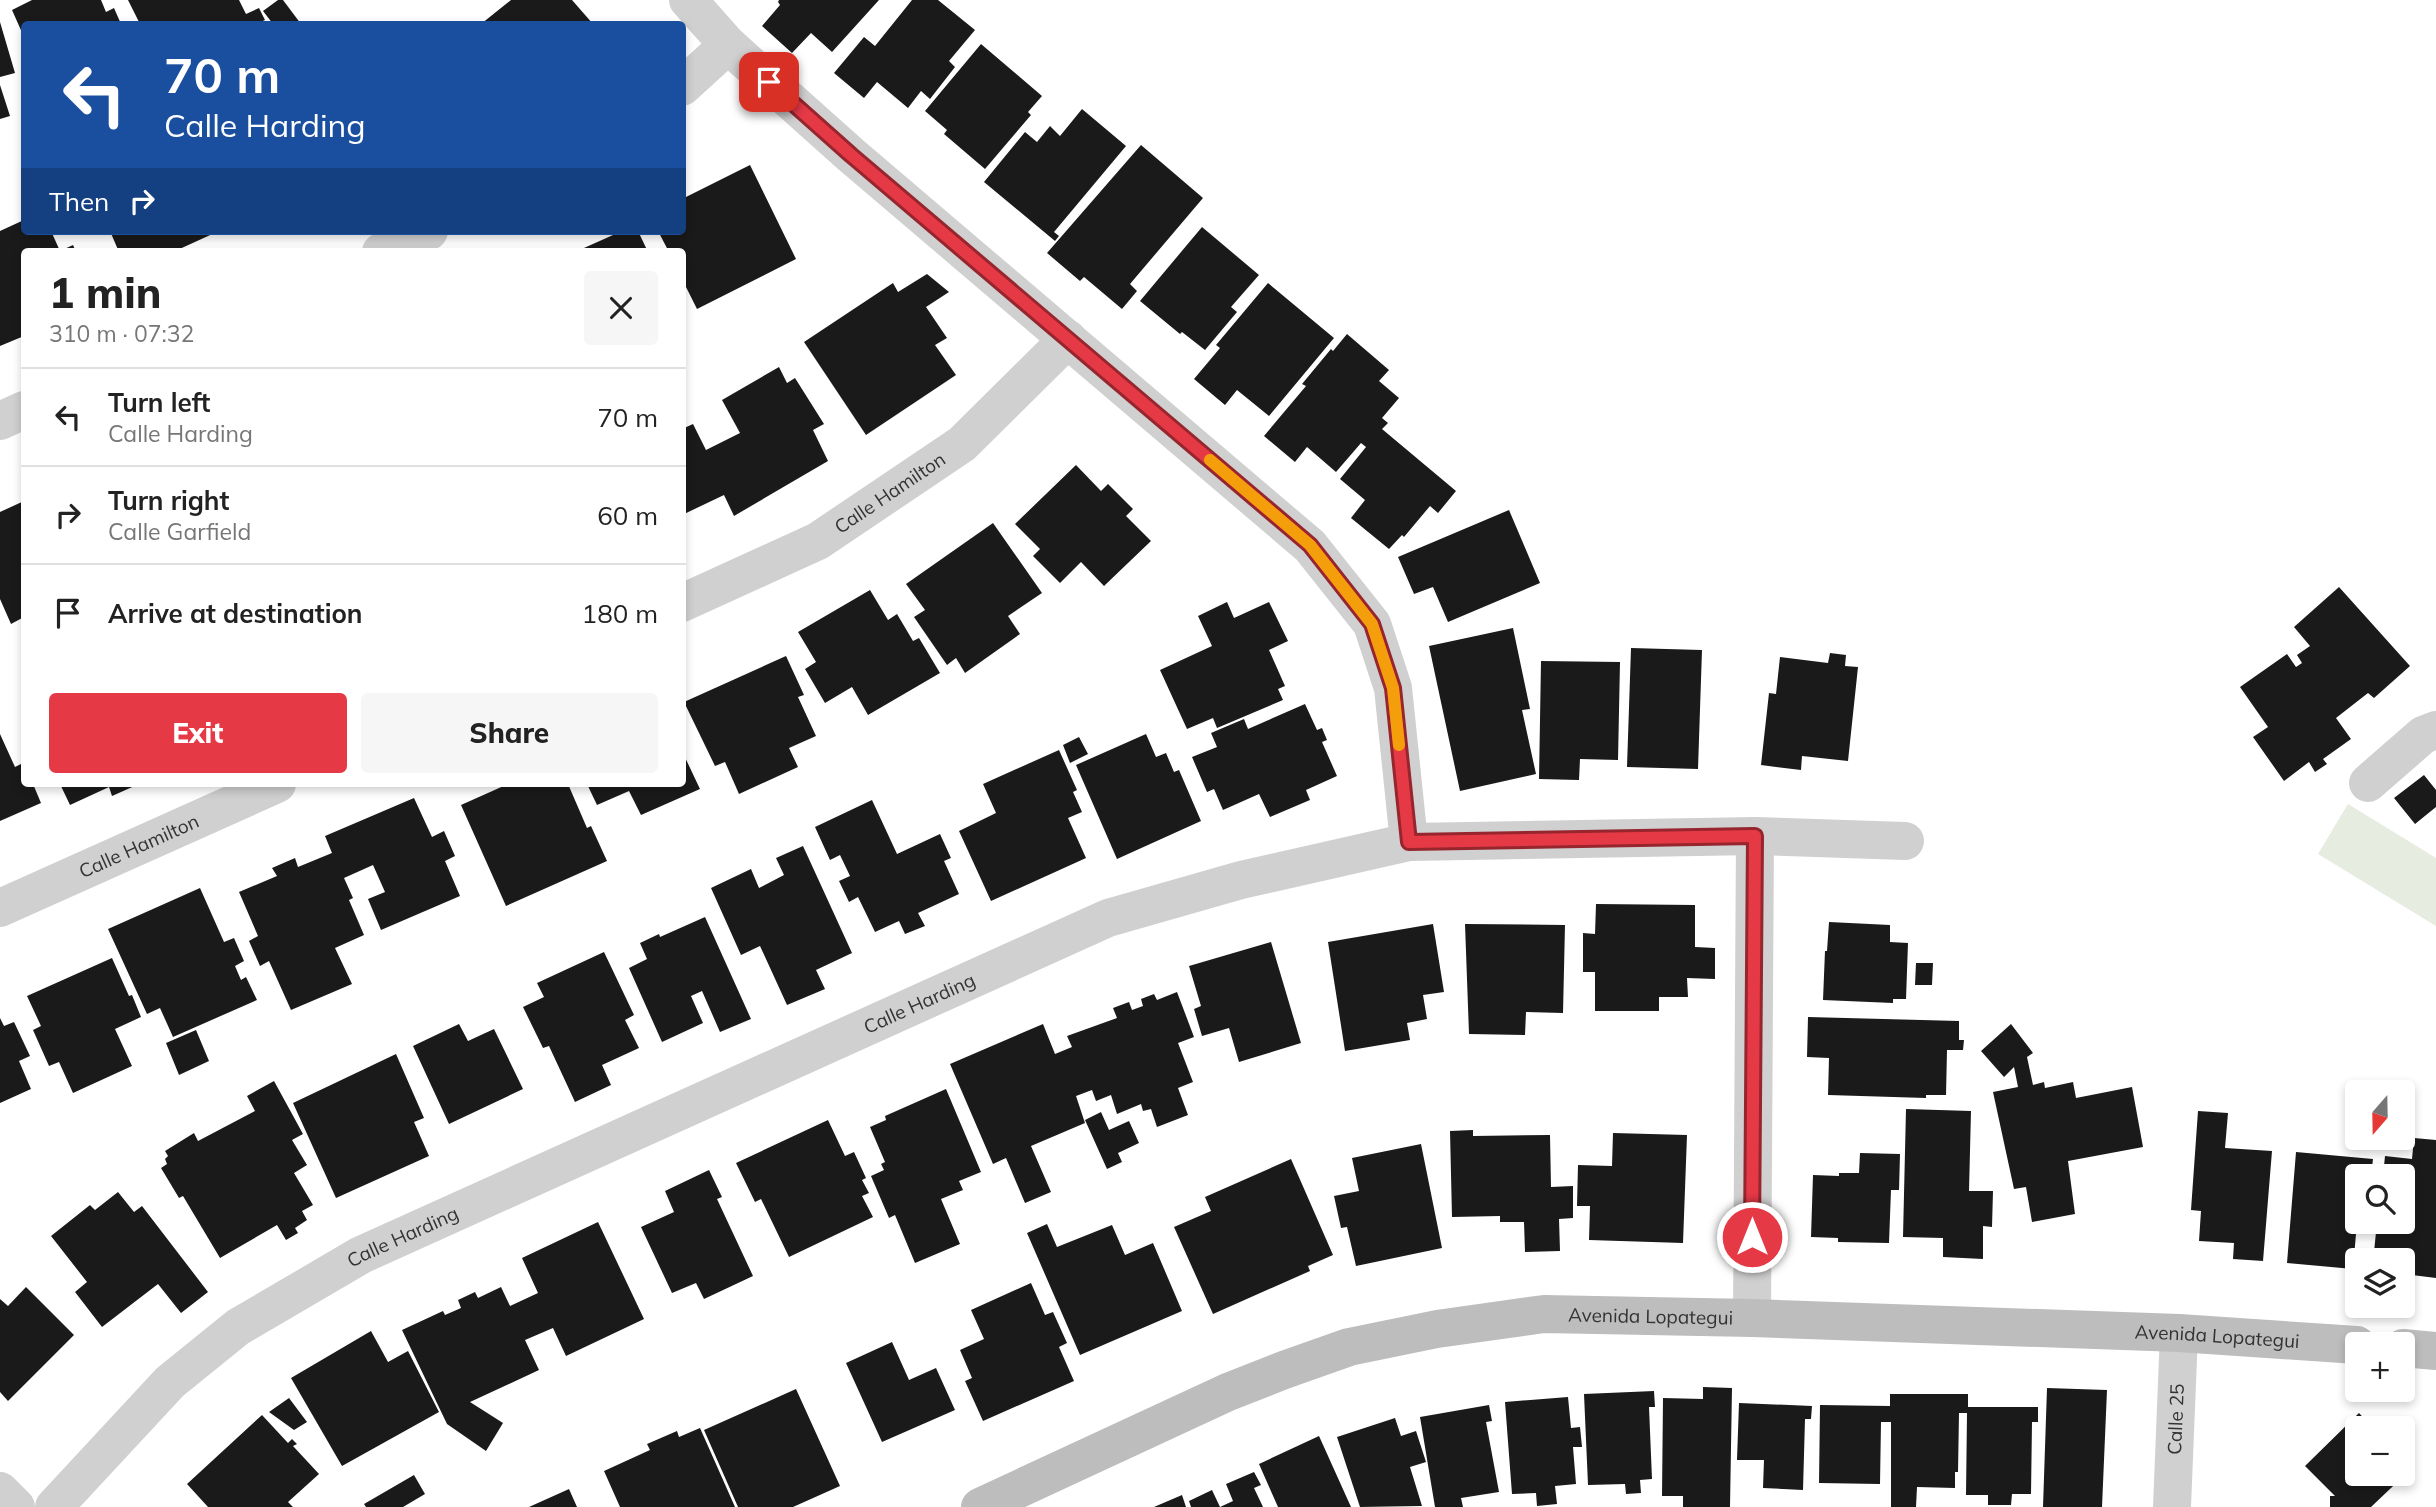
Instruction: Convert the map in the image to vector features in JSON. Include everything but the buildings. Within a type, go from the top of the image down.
[{"type":"street","points":[[688,0],[728,45],[851,155],[1310,545],[1372,624],[1393,688],[1409,842]]},
{"type":"street","points":[[686,83],[728,45]]},
{"type":"street","points":[[390,248],[420,235]]},
{"type":"street","name":"Calle Hamilton","points":[[686,601],[818,541],[962,444],[1068,339]]},
{"type":"street","points":[[0,421],[21,411]]},
{"type":"street","points":[[2368,783],[2424,734],[2436,730]]},
{"type":"street","name":"Calle Hamilton","points":[[0,908],[270,787]]},
{"type":"street","points":[[1752,1318],[1755,836]]},
{"type":"street","name":"Calle Harding","points":[[54,1507],[170,1381],[238,1327],[361,1255],[1108,918],[1241,880],[1409,842],[1755,836],[1905,841]]},
{"type":"street","name":"Avenida Lopategui","points":[[980,1507],[1228,1392],[1349,1347],[1437,1329],[1544,1314],[1752,1318],[2179,1334],[2345,1344]]},
{"type":"street","name":"Calle 25","points":[[2172,1507],[2179,1334]]},
{"type":"street","points":[[2415,1349],[2436,1351]]},
{"type":"street","points":[[0,1491],[16,1507]]},
{"type":"shaded area","points":[[2348,804],[2436,858],[2436,926],[2318,854]]},
{"type":"slow traffic","points":[[1210,460],[1310,545],[1372,624],[1393,688],[1399,745]]},
{"type":"route","points":[[769,82],[851,155],[1310,545],[1372,624],[1393,688],[1409,842],[1755,836],[1752,1237]]}]
